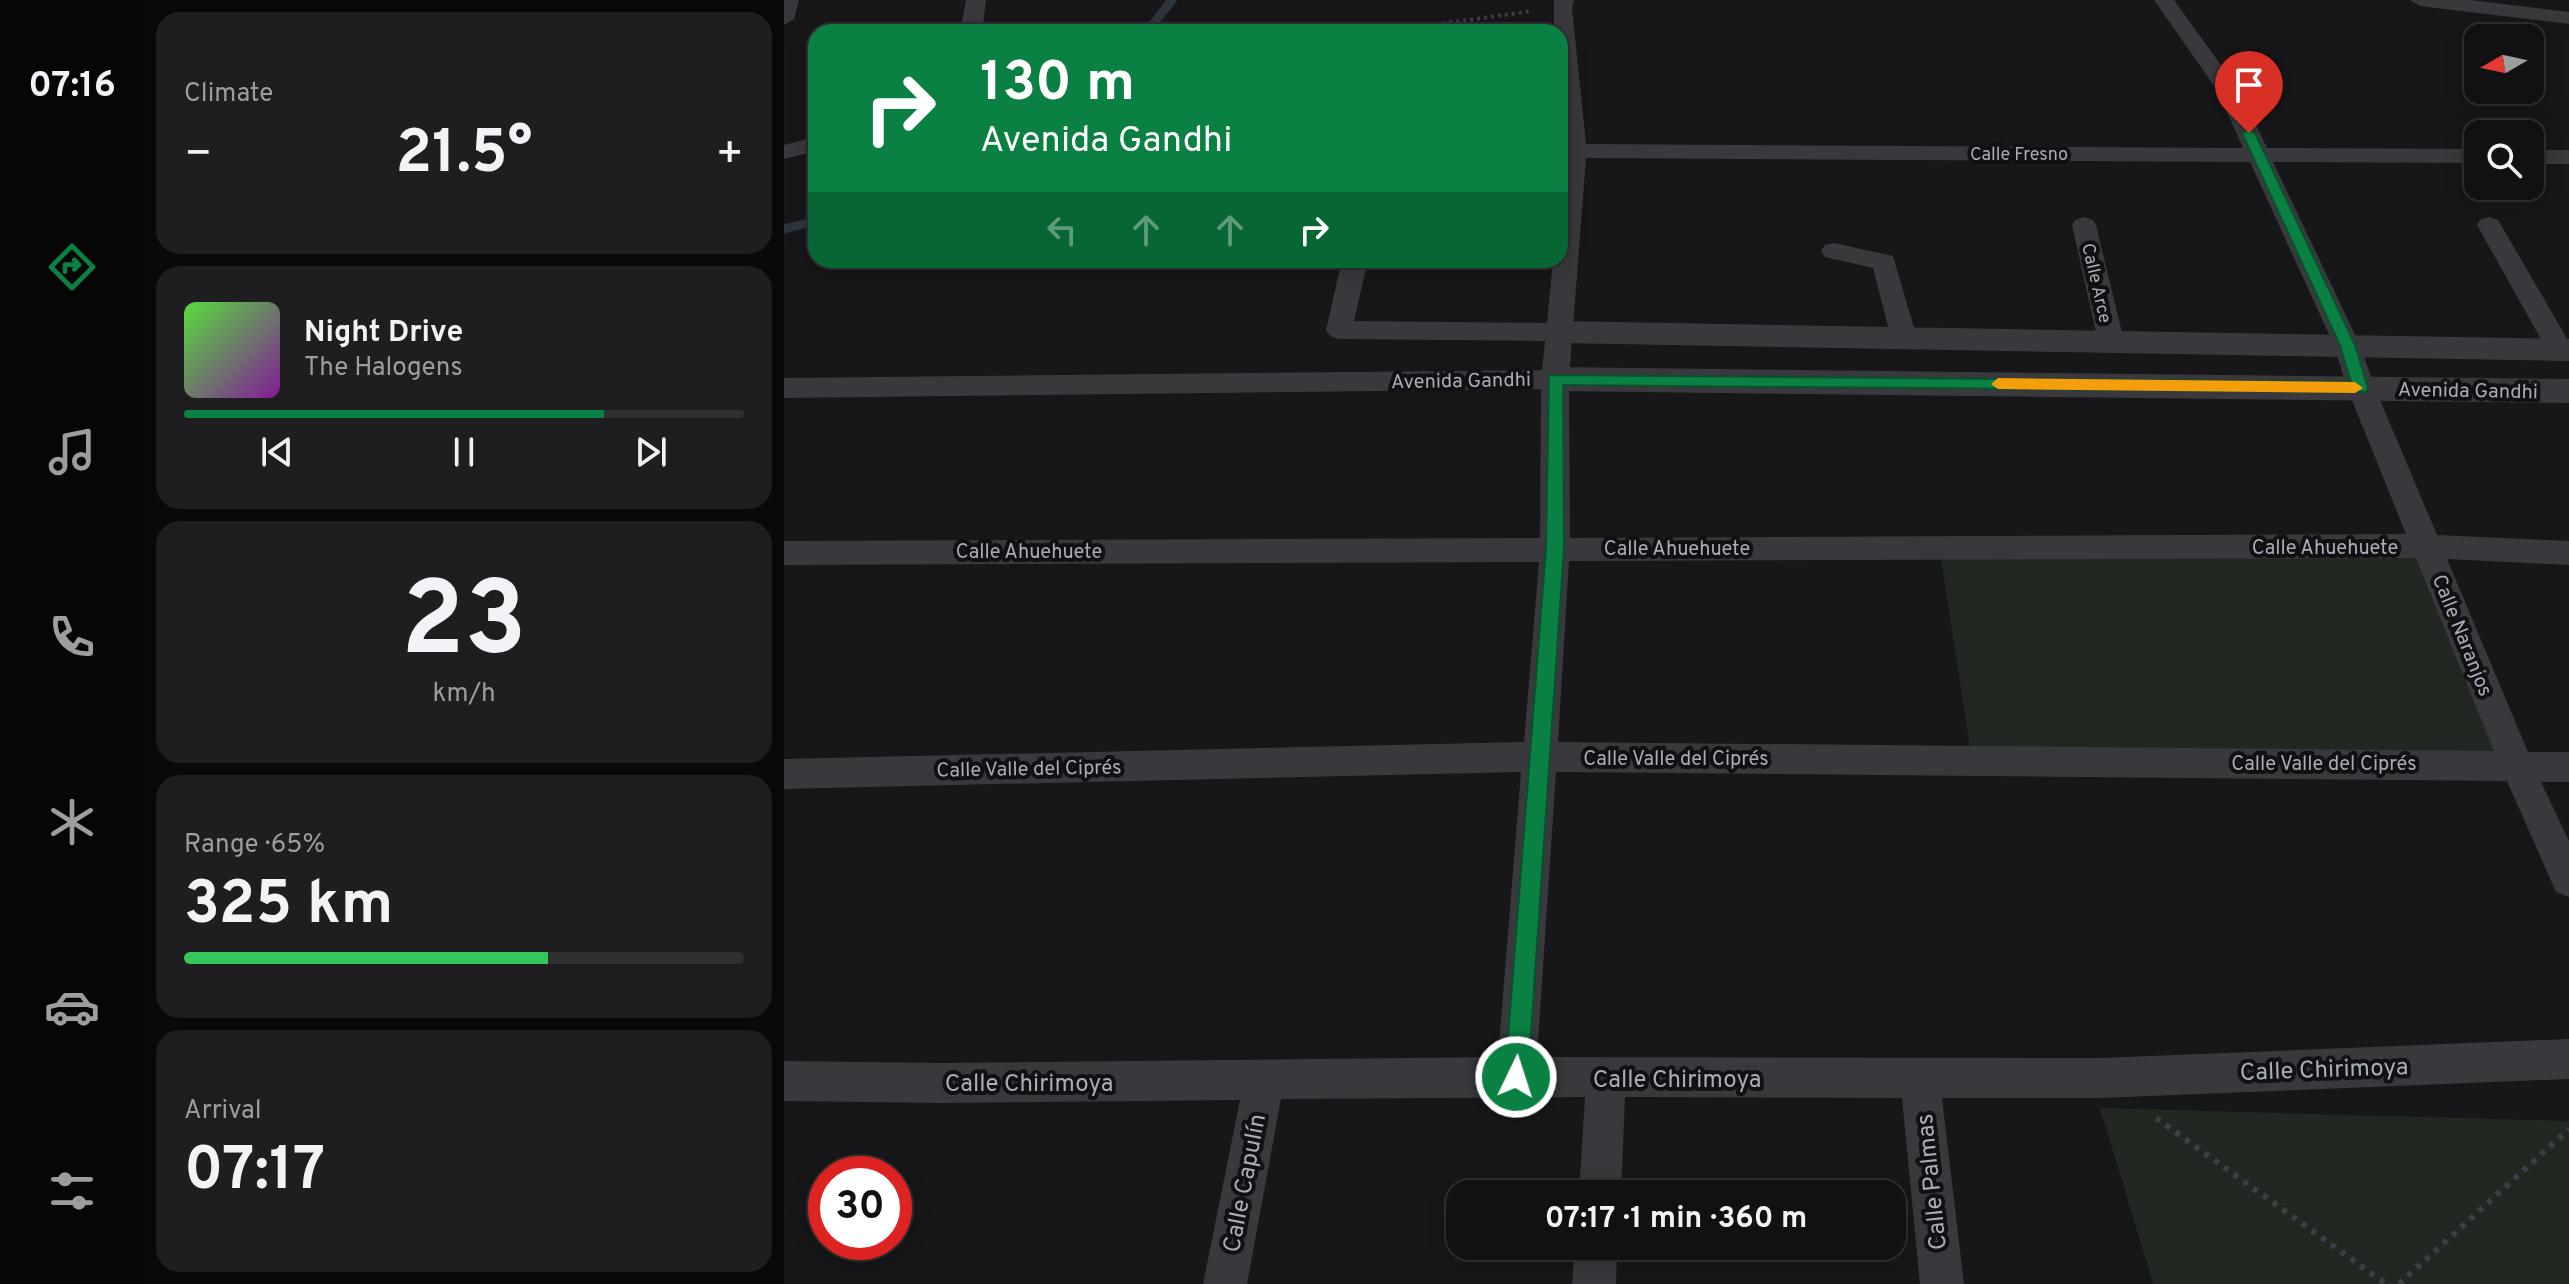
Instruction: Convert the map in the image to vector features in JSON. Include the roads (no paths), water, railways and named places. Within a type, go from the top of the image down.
[{"type":"street","points":[[784,19],[789,0]]},
{"type":"street","points":[[972,24],[976,0]]},
{"type":"street","name":"Calle Naranjos","points":[[2164,0],[2228,90],[2347,345],[2361,388],[2516,764],[2569,880]]},
{"type":"street","points":[[2420,0],[2569,18]]},
{"type":"street","points":[[1563,4],[1564,24]]},
{"type":"street","points":[[784,152],[808,146]]},
{"type":"street","name":"Calle Fresno","points":[[1568,151],[2464,156]]},
{"type":"street","points":[[2544,157],[2569,157]]},
{"type":"street","name":"Calle Arce","points":[[2084,225],[2111,341]]},
{"type":"street","points":[[2489,225],[2564,350]]},
{"type":"street","points":[[1834,251],[1884,262],[1904,338]]},
{"type":"street","name":"Avenida Gandhi","points":[[1353,268],[1339,330],[2564,350]]},
{"type":"street","points":[[1516,1077],[1555,548],[1555,379],[1562,268]]},
{"type":"street","name":"Avenida Gandhi","points":[[784,388],[1555,379],[2569,391]]},
{"type":"street","name":"Calle Ahuehuete","points":[[784,553],[2426,546],[2569,553]]},
{"type":"street","name":"Calle Valle del Ciprés","points":[[784,774],[1539,757],[2516,764],[2569,767]]},
{"type":"street","name":"Calle Chirimoya","points":[[784,1081],[2100,1078],[2569,1059]]},
{"type":"street","points":[[1601,1180],[1606,1079]]},
{"type":"street","name":"Calle Palmas","points":[[1920,1079],[1942,1284]]},
{"type":"street","name":"Calle Capulín","points":[[1225,1284],[1264,1082]]},
{"type":"street","points":[[1594,1284],[1595,1260]]},
{"type":"waterway","points":[[1153,24],[1172,0]]},
{"type":"waterway","points":[[784,229],[808,223]]}]
